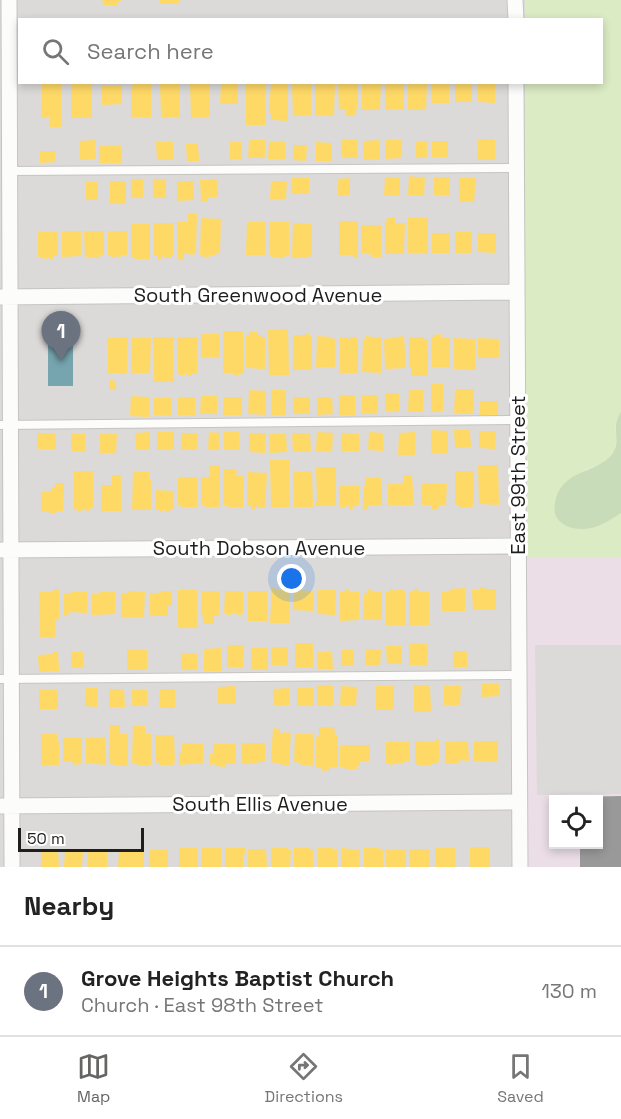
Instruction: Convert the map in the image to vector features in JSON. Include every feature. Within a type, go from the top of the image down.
[{"type":"street","points":[[9,0],[9,171],[5,297],[5,679],[6,806],[12,867]]},
{"type":"street","points":[[516,0],[516,18]]},
{"type":"street","name":"East 99th Street","points":[[516,84],[520,867]]},
{"type":"street","name":"South Greenwood Avenue","points":[[5,297],[517,292]]},
{"type":"street","name":"South Dobson Avenue","points":[[5,550],[518,546]]},
{"type":"street","name":"South Ellis Avenue","points":[[6,806],[519,802]]},
{"type":"lane","points":[[9,171],[516,168]]},
{"type":"lane","points":[[5,425],[518,420]]},
{"type":"lane","points":[[5,679],[519,675]]},
{"type":"shaded area","points":[[0,0],[525,0],[525,18],[18,18],[18,84],[525,84],[526,867],[0,867]]},
{"type":"shaded area","points":[[524,558],[621,558],[621,867],[526,867]]},
{"type":"shaded area","points":[[535,645],[621,645],[621,794],[537,795]]},
{"type":"green space","points":[[525,0],[621,0],[621,411],[615,426],[617,437],[615,449],[606,462],[585,470],[601,525],[621,513],[621,558],[524,558],[525,84],[603,84],[603,18],[525,18]]},
{"type":"green space","points":[[621,411],[621,513],[603,524],[588,529],[567,526],[557,519],[555,514],[555,503],[559,491],[573,477],[608,459],[614,451],[616,424]]},
{"type":"building: Homes","points":[[102,0],[121,0],[121,2],[118,2],[118,5],[104,5]]},
{"type":"building: Homes","points":[[160,0],[180,0],[180,4],[160,4]]},
{"type":"building: Homes","points":[[42,84],[61,84],[61,127],[49,127],[50,117],[41,117]]},
{"type":"building: Homes","points":[[71,84],[92,84],[92,118],[71,118]]},
{"type":"building: Homes","points":[[134,84],[151,84],[151,117],[131,117],[131,86]]},
{"type":"building: Homes","points":[[160,84],[180,84],[180,117],[161,117]]},
{"type":"building: Homes","points":[[190,84],[209,84],[210,117],[191,118]]},
{"type":"building: Homes","points":[[221,84],[238,84],[238,104],[220,104]]},
{"type":"building: Homes","points":[[246,84],[265,84],[266,125],[246,125]]},
{"type":"building: Homes","points":[[271,84],[288,84],[288,121],[271,120],[271,113],[269,113]]},
{"type":"building: Homes","points":[[292,84],[311,84],[311,115],[293,116]]},
{"type":"building: Homes","points":[[315,84],[335,84],[334,116],[315,115]]},
{"type":"building: Homes","points":[[338,84],[358,84],[356,116],[346,116],[346,110],[339,110]]},
{"type":"building: Homes","points":[[362,84],[381,84],[380,110],[362,110]]},
{"type":"building: Homes","points":[[385,84],[404,84],[404,109],[385,110]]},
{"type":"building: Homes","points":[[408,84],[427,84],[426,110],[408,110]]},
{"type":"building: Homes","points":[[431,84],[449,84],[449,103],[432,103]]},
{"type":"building: Homes","points":[[455,84],[472,84],[472,102],[455,102]]},
{"type":"building: Homes","points":[[478,84],[495,84],[495,103],[478,102]]},
{"type":"building: Homes","points":[[122,85],[122,104],[102,105],[102,86]]},
{"type":"building: Homes","points":[[357,139],[358,158],[342,158],[341,140]]},
{"type":"building: Homes","points":[[478,139],[495,140],[495,160],[477,160]]},
{"type":"building: Homes","points":[[95,140],[96,159],[80,160],[80,141]]},
{"type":"building: Homes","points":[[249,140],[265,140],[265,158],[248,158]]},
{"type":"building: Homes","points":[[379,140],[380,159],[364,160],[363,141]]},
{"type":"building: Homes","points":[[385,140],[402,140],[402,158],[386,159]]},
{"type":"building: Homes","points":[[285,141],[285,159],[268,159],[269,142]]},
{"type":"building: Homes","points":[[427,141],[427,158],[416,158],[416,142]]},
{"type":"building: Homes","points":[[432,141],[448,141],[448,157],[432,158]]},
{"type":"building: Homes","points":[[156,142],[173,142],[173,160],[157,160]]},
{"type":"building: Homes","points":[[230,142],[242,142],[242,159],[230,159]]},
{"type":"building: Homes","points":[[316,142],[332,143],[332,161],[316,161]]},
{"type":"building: Homes","points":[[186,144],[198,144],[199,161],[187,161]]},
{"type":"building: Homes","points":[[293,145],[307,145],[306,161],[293,160]]},
{"type":"building: Homes","points":[[99,146],[122,146],[122,163],[99,163]]},
{"type":"building: Homes","points":[[40,151],[55,151],[55,162],[40,163]]},
{"type":"building: Homes","points":[[409,176],[425,178],[424,196],[408,195]]},
{"type":"building: Homes","points":[[385,177],[400,178],[400,196],[384,196]]},
{"type":"building: Homes","points":[[434,177],[450,177],[450,195],[434,195]]},
{"type":"building: Homes","points":[[292,178],[309,178],[309,194],[291,194]]},
{"type":"building: Homes","points":[[350,178],[350,195],[338,196],[338,179]]},
{"type":"building: Homes","points":[[459,178],[476,178],[474,202],[460,202]]},
{"type":"building: Homes","points":[[131,179],[143,179],[143,198],[131,198]]},
{"type":"building: Homes","points":[[153,179],[166,179],[166,198],[153,198]]},
{"type":"building: Homes","points":[[217,179],[218,197],[201,201],[200,180]]},
{"type":"building: Homes","points":[[110,181],[126,181],[126,204],[110,204]]},
{"type":"building: Homes","points":[[177,181],[193,181],[194,200],[177,201]]},
{"type":"building: Homes","points":[[271,181],[287,181],[286,199],[270,199]]},
{"type":"building: Homes","points":[[86,182],[98,182],[98,200],[86,200]]},
{"type":"building: Homes","points":[[188,214],[197,214],[196,253],[192,255],[184,253],[184,260],[178,259],[177,222],[188,222]]},
{"type":"building: Homes","points":[[201,218],[221,219],[220,253],[210,255],[210,257],[200,255]]},
{"type":"building: Homes","points":[[387,218],[395,218],[395,223],[405,223],[404,254],[385,254]]},
{"type":"building: Homes","points":[[408,218],[428,218],[428,254],[408,253]]},
{"type":"building: Homes","points":[[339,221],[358,221],[358,258],[353,255],[339,255]]},
{"type":"building: Homes","points":[[247,222],[265,222],[266,255],[246,255]]},
{"type":"building: Homes","points":[[270,222],[289,222],[289,255],[285,255],[285,258],[269,255]]},
{"type":"building: Homes","points":[[154,223],[173,223],[173,256],[171,258],[162,256],[162,259],[158,259],[154,256]]},
{"type":"building: Homes","points":[[293,223],[312,224],[312,255],[310,258],[292,258]]},
{"type":"building: Homes","points":[[131,224],[150,224],[150,259],[131,257]]},
{"type":"building: Homes","points":[[361,225],[381,225],[381,257],[372,257],[372,255],[362,253]]},
{"type":"building: Homes","points":[[62,231],[81,231],[81,256],[62,257]]},
{"type":"building: Homes","points":[[84,231],[104,231],[104,255],[100,255],[100,258],[85,257]]},
{"type":"building: Homes","points":[[108,231],[127,231],[127,255],[122,255],[122,258],[108,256]]},
{"type":"building: Homes","points":[[38,232],[58,232],[58,256],[53,256],[53,259],[38,257]]},
{"type":"building: Homes","points":[[455,232],[472,232],[472,253],[455,253]]},
{"type":"building: Homes","points":[[432,233],[450,233],[450,253],[432,253]]},
{"type":"building: Homes","points":[[478,233],[496,233],[496,253],[478,252]]},
{"type":"building: Homes","points":[[288,329],[289,375],[269,375],[268,330]]},
{"type":"building: Homes","points":[[223,331],[243,331],[244,373],[234,375],[234,373],[223,373]]},
{"type":"building: Homes","points":[[249,332],[257,332],[257,335],[265,337],[265,369],[246,368],[246,335],[249,335]]},
{"type":"building: Homes","points":[[201,334],[220,334],[219,358],[201,357]]},
{"type":"building: Homes","points":[[441,334],[441,338],[450,338],[450,367],[432,367],[431,337]]},
{"type":"building: Homes","points":[[293,335],[312,336],[312,370],[293,370]]},
{"type":"building: Homes","points":[[317,336],[335,339],[335,367],[316,367]]},
{"type":"building: Homes","points":[[366,336],[382,338],[381,373],[362,372],[363,339],[366,339]]},
{"type":"building: Homes","points":[[404,336],[406,368],[385,369],[384,339]]},
{"type":"building: Homes","points":[[128,337],[127,373],[108,373],[107,338]]},
{"type":"building: Homes","points":[[153,337],[175,337],[173,342],[174,382],[154,382]]},
{"type":"building: Homes","points":[[177,337],[197,337],[197,374],[187,376],[187,374],[178,374]]},
{"type":"building: Homes","points":[[340,337],[358,339],[358,373],[340,373]]},
{"type":"building: Homes","points":[[409,337],[428,339],[428,376],[411,376]]},
{"type":"building: Homes","points":[[132,338],[151,338],[150,373],[131,373]]},
{"type":"building: Homes","points":[[454,338],[475,339],[475,370],[454,369]]},
{"type":"building: Homes","points":[[478,338],[499,339],[499,358],[478,358]]},
{"type":"building: Homes","points":[[110,380],[116,381],[116,390],[109,390]]},
{"type":"building: Homes","points":[[431,384],[443,384],[443,412],[431,412]]},
{"type":"building: Homes","points":[[455,389],[474,389],[474,414],[454,414]]},
{"type":"building: Homes","points":[[249,390],[266,391],[266,415],[248,414]]},
{"type":"building: Homes","points":[[271,390],[286,390],[286,415],[271,415]]},
{"type":"building: Homes","points":[[409,390],[423,390],[423,412],[408,412]]},
{"type":"building: Homes","points":[[385,393],[399,393],[399,412],[385,411]]},
{"type":"building: Homes","points":[[339,395],[355,395],[355,415],[339,415]]},
{"type":"building: Homes","points":[[362,395],[378,395],[378,414],[362,414]]},
{"type":"building: Homes","points":[[131,396],[149,397],[149,417],[130,416]]},
{"type":"building: Homes","points":[[201,396],[217,396],[217,414],[200,414]]},
{"type":"building: Homes","points":[[178,397],[195,397],[195,415],[178,415]]},
{"type":"building: Homes","points":[[224,397],[242,397],[242,415],[223,415]]},
{"type":"building: Homes","points":[[293,397],[310,397],[310,414],[293,414]]},
{"type":"building: Homes","points":[[317,397],[332,397],[333,414],[317,415]]},
{"type":"building: Homes","points":[[154,398],[171,398],[171,416],[154,415]]},
{"type":"building: Homes","points":[[480,401],[498,401],[498,415],[480,415]]},
{"type":"building: Homes","points":[[431,430],[448,431],[448,454],[431,453]]},
{"type":"building: Homes","points":[[454,430],[470,430],[471,447],[455,448]]},
{"type":"building: Homes","points":[[479,431],[496,431],[495,449],[479,448]]},
{"type":"building: Homes","points":[[150,432],[150,450],[136,450],[135,433]]},
{"type":"building: Homes","points":[[157,432],[174,432],[174,450],[157,450]]},
{"type":"building: Homes","points":[[209,432],[220,433],[219,450],[208,450]]},
{"type":"building: Homes","points":[[224,432],[239,432],[240,450],[224,450]]},
{"type":"building: Homes","points":[[317,432],[333,433],[332,452],[316,451]]},
{"type":"building: Homes","points":[[369,432],[383,433],[383,451],[368,450]]},
{"type":"building: Homes","points":[[415,432],[415,455],[398,455],[399,433]]},
{"type":"building: Homes","points":[[37,433],[55,433],[56,449],[37,449]]},
{"type":"building: Homes","points":[[181,433],[197,433],[197,450],[181,450]]},
{"type":"building: Homes","points":[[249,433],[266,433],[265,453],[249,452]]},
{"type":"building: Homes","points":[[292,433],[310,433],[311,452],[293,452]]},
{"type":"building: Homes","points":[[341,433],[359,434],[359,451],[341,451]]},
{"type":"building: Homes","points":[[71,434],[85,434],[85,452],[71,451]]},
{"type":"building: Homes","points":[[100,434],[117,434],[116,453],[100,453]]},
{"type":"building: Homes","points":[[269,434],[286,434],[287,452],[270,453]]},
{"type":"building: Homes","points":[[270,460],[289,460],[290,507],[271,507]]},
{"type":"building: Homes","points":[[209,465],[220,465],[220,507],[201,505],[201,477],[210,477]]},
{"type":"building: Homes","points":[[478,465],[498,465],[499,505],[479,504]]},
{"type":"building: Homes","points":[[316,467],[336,467],[336,506],[316,506]]},
{"type":"building: Homes","points":[[224,469],[237,469],[236,476],[244,476],[243,507],[223,505]]},
{"type":"building: Homes","points":[[74,471],[93,471],[93,508],[89,511],[82,509],[82,512],[74,509]]},
{"type":"building: Homes","points":[[312,471],[313,507],[294,507],[293,472]]},
{"type":"building: Homes","points":[[455,471],[474,471],[474,504],[472,507],[459,508],[459,505],[455,505]]},
{"type":"building: Homes","points":[[133,472],[149,472],[151,510],[132,510]]},
{"type":"building: Homes","points":[[248,472],[267,473],[265,508],[255,506],[255,509],[251,509],[251,506],[247,506]]},
{"type":"building: Homes","points":[[112,475],[121,475],[121,511],[101,511],[101,485],[112,485]]},
{"type":"building: Homes","points":[[404,475],[412,475],[414,505],[388,505],[388,484],[404,484]]},
{"type":"building: Homes","points":[[178,477],[197,477],[197,507],[178,505]]},
{"type":"building: Homes","points":[[366,478],[381,478],[382,506],[368,505],[368,509],[363,509]]},
{"type":"building: Homes","points":[[55,483],[64,483],[63,512],[56,511],[56,513],[49,514],[49,512],[41,512],[41,492],[52,492]]},
{"type":"building: Homes","points":[[422,483],[447,484],[446,505],[439,505],[438,509],[432,509],[432,505],[421,505]]},
{"type":"building: Homes","points":[[339,486],[359,486],[359,505],[354,506],[353,509],[349,509],[349,506],[340,508]]},
{"type":"building: Homes","points":[[156,490],[174,491],[173,510],[159,512],[155,510]]},
{"type":"building: Homes","points":[[480,587],[496,589],[496,610],[473,610],[472,590],[480,590]]},
{"type":"building: Homes","points":[[272,588],[290,590],[289,623],[270,623]]},
{"type":"building: Homes","points":[[465,588],[465,611],[442,611],[442,592]]},
{"type":"building: Homes","points":[[53,589],[59,589],[59,620],[55,620],[55,637],[40,637],[39,592],[53,592]]},
{"type":"building: Homes","points":[[345,589],[349,589],[349,592],[359,592],[359,620],[340,621],[340,592],[345,592]]},
{"type":"building: Homes","points":[[367,589],[372,589],[372,592],[382,592],[382,620],[363,620],[364,593],[367,593]]},
{"type":"building: Homes","points":[[389,589],[394,589],[394,591],[404,589],[406,625],[386,626],[386,592],[389,592]]},
{"type":"building: Homes","points":[[413,589],[419,589],[418,592],[429,592],[429,625],[409,625],[409,592],[413,592]]},
{"type":"building: Homes","points":[[178,590],[197,590],[197,628],[178,628]]},
{"type":"building: Homes","points":[[294,590],[314,591],[313,611],[293,610]]},
{"type":"building: Homes","points":[[317,590],[336,590],[335,615],[317,614]]},
{"type":"building: Homes","points":[[115,591],[115,614],[92,615],[92,594]]},
{"type":"building: Homes","points":[[128,591],[145,592],[144,617],[121,617],[121,593],[128,593]]},
{"type":"building: Homes","points":[[158,591],[172,591],[172,606],[168,606],[168,616],[150,616],[150,593],[159,593]]},
{"type":"building: Homes","points":[[202,591],[220,591],[219,615],[214,615],[214,624],[203,624]]},
{"type":"building: Homes","points":[[225,591],[243,591],[242,615],[224,613]]},
{"type":"building: Homes","points":[[248,591],[267,591],[267,621],[248,621]]},
{"type":"building: Homes","points":[[87,592],[87,613],[69,612],[68,616],[64,616],[64,593]]},
{"type":"building: Homes","points":[[295,643],[313,643],[313,668],[295,667]]},
{"type":"building: Homes","points":[[409,643],[428,644],[427,666],[409,665]]},
{"type":"building: Homes","points":[[227,645],[244,645],[243,667],[227,667]]},
{"type":"building: Homes","points":[[386,646],[402,646],[402,664],[387,664]]},
{"type":"building: Homes","points":[[271,647],[288,647],[288,665],[272,665]]},
{"type":"building: Homes","points":[[221,648],[221,671],[204,671],[204,649]]},
{"type":"building: Homes","points":[[251,648],[268,648],[268,670],[251,670]]},
{"type":"building: Homes","points":[[366,649],[381,650],[380,666],[365,665]]},
{"type":"building: Homes","points":[[127,650],[147,650],[147,670],[127,670]]},
{"type":"building: Homes","points":[[341,650],[354,650],[354,666],[341,666]]},
{"type":"building: Homes","points":[[453,651],[467,651],[467,667],[453,667]]},
{"type":"building: Homes","points":[[53,652],[58,652],[59,671],[39,672],[38,655],[53,654]]},
{"type":"building: Homes","points":[[71,652],[83,652],[84,668],[71,668]]},
{"type":"building: Homes","points":[[317,652],[332,652],[333,669],[318,669]]},
{"type":"building: Homes","points":[[181,653],[198,654],[197,670],[181,670]]},
{"type":"building: Homes","points":[[499,683],[500,696],[482,697],[481,684]]},
{"type":"building: Homes","points":[[317,685],[333,686],[333,706],[317,705]]},
{"type":"building: Homes","points":[[414,685],[430,685],[431,712],[414,712]]},
{"type":"building: Homes","points":[[235,686],[236,704],[218,704],[218,687]]},
{"type":"building: Homes","points":[[341,686],[357,687],[356,706],[340,705]]},
{"type":"building: Homes","points":[[376,686],[394,686],[394,710],[376,710]]},
{"type":"building: Homes","points":[[444,686],[461,686],[460,705],[444,705]]},
{"type":"building: Homes","points":[[86,688],[98,688],[97,707],[85,706]]},
{"type":"building: Homes","points":[[289,688],[290,705],[274,706],[273,689]]},
{"type":"building: Homes","points":[[297,688],[314,688],[314,706],[297,706]]},
{"type":"building: Homes","points":[[109,689],[124,689],[125,707],[109,707]]},
{"type":"building: Homes","points":[[160,689],[175,689],[175,708],[159,708]]},
{"type":"building: Homes","points":[[39,690],[58,690],[58,709],[39,709]]},
{"type":"building: Homes","points":[[132,690],[147,690],[147,706],[132,706]]},
{"type":"building: Homes","points":[[110,725],[120,725],[120,734],[128,734],[127,766],[109,764]]},
{"type":"building: Homes","points":[[133,726],[145,726],[145,734],[151,734],[151,765],[132,763]]},
{"type":"building: Homes","points":[[319,727],[334,727],[335,735],[338,735],[338,767],[330,767],[330,770],[322,771],[322,768],[316,768],[316,737],[319,736]]},
{"type":"building: Homes","points":[[273,728],[280,729],[280,733],[291,733],[289,766],[271,762]]},
{"type":"building: Homes","points":[[41,733],[57,734],[59,765],[41,765]]},
{"type":"building: Homes","points":[[295,734],[314,734],[313,765],[294,762]]},
{"type":"building: Homes","points":[[155,735],[174,735],[174,765],[156,763]]},
{"type":"building: Homes","points":[[63,738],[82,738],[82,764],[73,765],[73,762],[63,762]]},
{"type":"building: Homes","points":[[86,738],[105,738],[106,765],[86,763]]},
{"type":"building: Homes","points":[[435,739],[439,739],[439,762],[431,765],[417,765],[415,763],[415,741],[435,742]]},
{"type":"building: Homes","points":[[468,741],[469,761],[445,763],[445,742]]},
{"type":"building: Homes","points":[[474,741],[498,741],[498,762],[474,761]]},
{"type":"building: Homes","points":[[386,742],[410,742],[410,761],[389,765],[386,763]]},
{"type":"building: Homes","points":[[182,743],[203,744],[203,763],[179,765]]},
{"type":"building: Homes","points":[[242,743],[265,743],[265,762],[242,764]]},
{"type":"building: Homes","points":[[213,744],[236,744],[236,764],[226,764],[226,767],[210,765]]},
{"type":"building: Homes","points":[[340,745],[370,745],[370,761],[360,761],[357,769],[340,767]]},
{"type":"building: Homes","points":[[470,847],[490,847],[490,867],[470,867]]},
{"type":"building: Homes","points":[[179,848],[197,848],[198,867],[179,867]]},
{"type":"building: Homes","points":[[202,848],[222,848],[221,867],[201,867]]},
{"type":"building: Homes","points":[[225,848],[245,848],[243,867],[225,867]]},
{"type":"building: Homes","points":[[271,848],[291,850],[290,867],[271,867]]},
{"type":"building: Homes","points":[[294,848],[314,850],[313,867],[294,867]]},
{"type":"building: Homes","points":[[318,848],[337,850],[337,867],[318,867]]},
{"type":"building: Homes","points":[[342,848],[360,850],[359,867],[341,867]]},
{"type":"building: Homes","points":[[364,848],[383,850],[383,867],[364,867]]},
{"type":"building: Homes","points":[[435,848],[455,848],[455,867],[436,867]]},
{"type":"building: Homes","points":[[87,849],[107,849],[107,867],[88,867]]},
{"type":"building: Homes","points":[[122,849],[144,851],[144,867],[118,867],[119,851]]},
{"type":"building: Homes","points":[[248,849],[266,849],[267,867],[248,867]]},
{"type":"building: Homes","points":[[409,849],[429,849],[430,867],[410,867]]},
{"type":"building: Homes","points":[[58,850],[59,867],[41,867],[41,851]]},
{"type":"building: Homes","points":[[65,850],[83,850],[82,867],[64,867]]},
{"type":"building: Homes","points":[[149,850],[168,850],[168,867],[149,867]]},
{"type":"building: Homes","points":[[386,850],[406,850],[406,867],[386,867]]},
{"type":"building: Public","points":[[48,336],[73,336],[73,386],[48,386]]},
{"type":"building: Industry","points":[[603,796],[621,796],[621,867],[580,867],[580,849],[603,849]]},
{"type":"place","name":"Grove Heights Baptist Church","points":[[61,361]]}]
